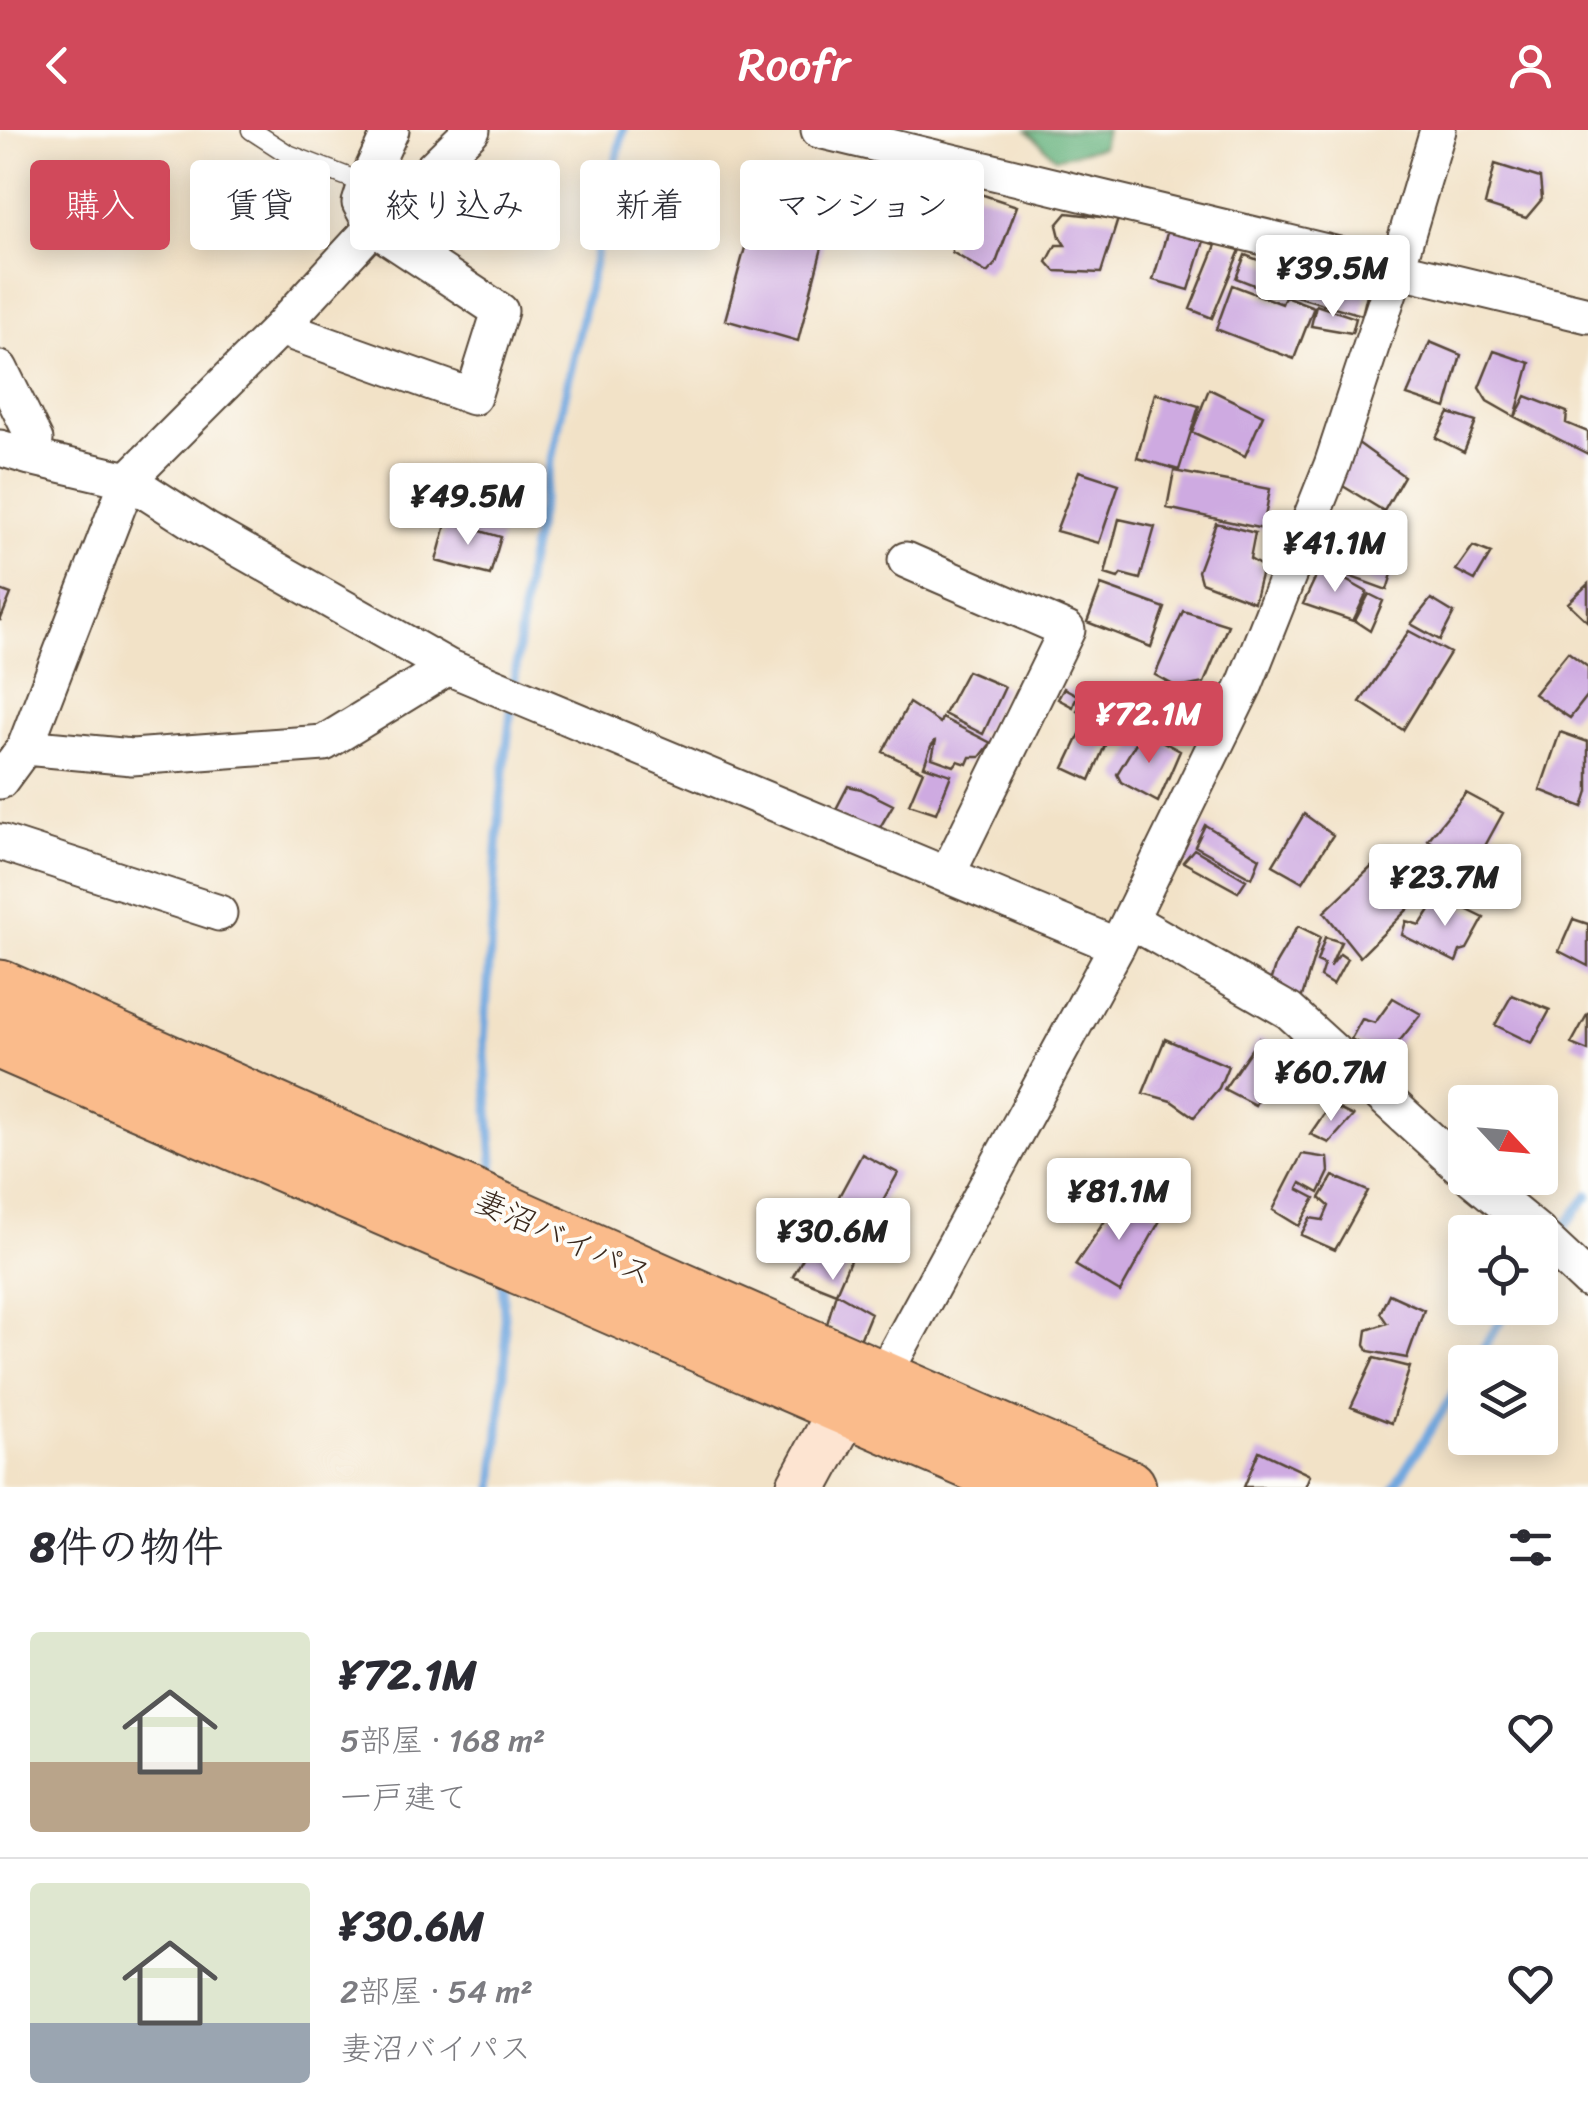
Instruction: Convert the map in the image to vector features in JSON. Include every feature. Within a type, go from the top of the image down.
[{"type":"highway","name":"妻沼バイパス","points":[[0,988],[450,1210],[855,1390],[1128,1487]]},
{"type":"highway","name":"妻沼バイパス","points":[[0,1040],[450,1210]]},
{"type":"highway","name":"妻沼バイパス","points":[[855,1390],[1030,1487]]},
{"type":"street","points":[[378,160],[392,130]]},
{"type":"street","points":[[441,160],[472,130]]},
{"type":"street","points":[[819,130],[1588,315]]},
{"type":"street","points":[[802,1487],[855,1390],[891,1362],[1124,933],[1245,684],[1332,465],[1438,130]]},
{"type":"street","points":[[0,781],[25,747],[128,480],[280,328],[351,250]]},
{"type":"street","points":[[280,328],[473,397],[500,312],[408,250]]},
{"type":"street","points":[[0,368],[35,440],[15,453]]},
{"type":"street","points":[[15,453],[128,480],[206,530],[448,666],[947,875],[1124,933],[1289,1011],[1448,1156]]},
{"type":"street","points":[[906,560],[1066,630],[947,875]]},
{"type":"street","points":[[25,747],[132,757],[324,743],[448,666]]},
{"type":"street","points":[[0,842],[220,912]]},
{"type":"street","points":[[1494,1195],[1561,1248]]},
{"type":"lane","points":[[251,130],[288,154],[350,178]]},
{"type":"green space","points":[[1106,130],[1102,147],[1056,158],[1027,131]]},
{"type":"building","points":[[1495,164],[1540,178],[1542,199],[1526,218],[1485,205]]},
{"type":"building","points":[[984,195],[1017,206],[996,263],[987,273],[952,252],[984,250]]},
{"type":"building","points":[[1067,213],[1118,219],[1101,273],[1055,271],[1047,262],[1056,245],[1065,245],[1057,225]]},
{"type":"building","points":[[1171,220],[1207,231],[1189,290],[1153,280]]},
{"type":"building","points":[[1218,240],[1240,250],[1212,318],[1190,309]]},
{"type":"building","points":[[744,250],[821,250],[798,341],[725,320]]},
{"type":"building","points":[[1245,255],[1287,271],[1277,294],[1236,278]]},
{"type":"building","points":[[1291,262],[1370,282],[1362,315],[1281,292]]},
{"type":"building","points":[[1232,285],[1282,304],[1285,296],[1314,307],[1294,359],[1216,329]]},
{"type":"building","points":[[1316,305],[1356,318],[1352,333],[1311,326]]},
{"type":"building","points":[[1430,342],[1461,355],[1446,408],[1407,395]]},
{"type":"building","points":[[1494,351],[1530,363],[1515,417],[1487,401],[1479,388]]},
{"type":"building","points":[[1209,389],[1263,415],[1245,456],[1192,432]]},
{"type":"building","points":[[1155,393],[1199,406],[1179,470],[1137,458]]},
{"type":"building","points":[[1526,396],[1567,412],[1566,423],[1588,432],[1588,454],[1515,417]]},
{"type":"building","points":[[1449,413],[1476,422],[1464,452],[1436,438]]},
{"type":"building","points":[[1354,440],[1404,476],[1384,511],[1328,477]]},
{"type":"building","points":[[1079,471],[1119,484],[1099,543],[1056,531]]},
{"type":"building","points":[[1174,471],[1270,489],[1263,529],[1167,508]]},
{"type":"building","points":[[1119,519],[1155,527],[1140,579],[1105,574]]},
{"type":"building","points":[[447,521],[501,537],[490,575],[436,561]]},
{"type":"building","points":[[1216,523],[1255,533],[1250,559],[1263,567],[1254,602],[1201,582],[1198,571]]},
{"type":"building","points":[[1328,528],[1397,558],[1387,590],[1313,560]]},
{"type":"building","points":[[1473,546],[1491,553],[1475,580],[1456,570]]},
{"type":"building","points":[[1321,566],[1367,592],[1353,621],[1303,604]]},
{"type":"building","points":[[1588,584],[1588,622],[1568,603]]},
{"type":"building","points":[[1101,585],[1165,608],[1151,647],[1087,622]]},
{"type":"building","points":[[0,590],[11,594],[0,621]]},
{"type":"building","points":[[1369,594],[1383,601],[1370,631],[1355,621]]},
{"type":"building","points":[[1431,599],[1454,613],[1440,640],[1411,624]]},
{"type":"building","points":[[1183,611],[1228,625],[1204,683],[1179,688],[1155,675]]},
{"type":"building","points":[[1409,631],[1450,653],[1403,730],[1360,702]]},
{"type":"building","points":[[1568,652],[1588,667],[1588,695],[1570,718],[1534,694]]},
{"type":"building","points":[[967,671],[1005,687],[983,734],[944,714]]},
{"type":"building","points":[[1064,688],[1077,695],[1073,707],[1058,699]]},
{"type":"building","points":[[1085,694],[1095,698],[1085,716],[1077,711]]},
{"type":"building","points":[[909,703],[940,723],[942,718],[991,743],[980,757],[970,757],[967,764],[958,761],[954,766],[932,758],[936,740],[931,746],[924,766],[951,775],[936,813],[909,804],[923,771],[883,752]]},
{"type":"building","points":[[1092,709],[1116,720],[1090,780],[1064,768]]},
{"type":"building","points":[[1143,731],[1180,751],[1158,802],[1121,782],[1117,774]]},
{"type":"building","points":[[1560,732],[1588,742],[1588,791],[1583,807],[1540,790]]},
{"type":"building","points":[[848,786],[893,805],[875,836],[833,815]]},
{"type":"building","points":[[1466,793],[1503,813],[1474,866],[1428,840]]},
{"type":"building","points":[[1304,814],[1333,835],[1303,882],[1273,865]]},
{"type":"building","points":[[1205,825],[1260,858],[1252,878],[1195,846]]},
{"type":"building","points":[[1433,845],[1467,867],[1450,896],[1418,872]]},
{"type":"building","points":[[1194,849],[1246,880],[1238,892],[1183,862]]},
{"type":"building","points":[[1384,855],[1423,894],[1360,957],[1324,912]]},
{"type":"building","points":[[1439,896],[1484,918],[1456,962],[1402,935],[1406,921],[1420,925]]},
{"type":"building","points":[[1573,919],[1588,924],[1588,966],[1559,951]]},
{"type":"building","points":[[1298,926],[1320,937],[1301,1000],[1269,985],[1276,963]]},
{"type":"building","points":[[1325,937],[1341,942],[1330,967],[1340,954],[1347,959],[1333,985],[1320,977],[1324,964],[1317,961]]},
{"type":"building","points":[[1512,995],[1550,1010],[1532,1043],[1495,1025]]},
{"type":"building","points":[[1393,998],[1421,1014],[1386,1058],[1351,1039],[1362,1019],[1375,1023]]},
{"type":"building","points":[[1588,1013],[1588,1051],[1571,1044]]},
{"type":"building","points":[[1259,1038],[1285,1049],[1255,1105],[1224,1089]]},
{"type":"building","points":[[1165,1039],[1228,1066],[1219,1088],[1194,1117],[1171,1101],[1143,1093]]},
{"type":"building","points":[[1330,1105],[1353,1116],[1329,1143],[1310,1134]]},
{"type":"building","points":[[862,1154],[898,1173],[873,1218],[837,1200]]},
{"type":"building","points":[[1302,1154],[1328,1158],[1329,1172],[1319,1193],[1301,1183],[1298,1189],[1315,1198],[1299,1226],[1273,1210]]},
{"type":"building","points":[[1333,1176],[1368,1191],[1335,1250],[1301,1235],[1310,1218],[1323,1220],[1329,1206],[1320,1198]]},
{"type":"building","points":[[1123,1194],[1162,1217],[1120,1292],[1075,1265]]},
{"type":"building","points":[[817,1233],[854,1251],[836,1293],[793,1276]]},
{"type":"building","points":[[836,1293],[871,1313],[860,1340],[827,1324]]},
{"type":"building","points":[[1389,1294],[1424,1310],[1407,1358],[1368,1351],[1365,1344],[1367,1330],[1387,1323],[1380,1313]]},
{"type":"building","points":[[1374,1358],[1410,1367],[1392,1423],[1351,1407]]},
{"type":"building","points":[[1259,1451],[1310,1475],[1305,1487],[1244,1487]]},
{"type":"waterway","points":[[514,686],[528,565],[623,130]]},
{"type":"waterway","points":[[495,1189],[484,1041],[500,806],[512,702]]},
{"type":"waterway","points":[[1558,1236],[1588,1195]]},
{"type":"waterway","points":[[494,1487],[506,1351],[502,1280]]},
{"type":"waterway","points":[[1485,1345],[1498,1325]]},
{"type":"waterway","points":[[1394,1487],[1448,1403]]}]
